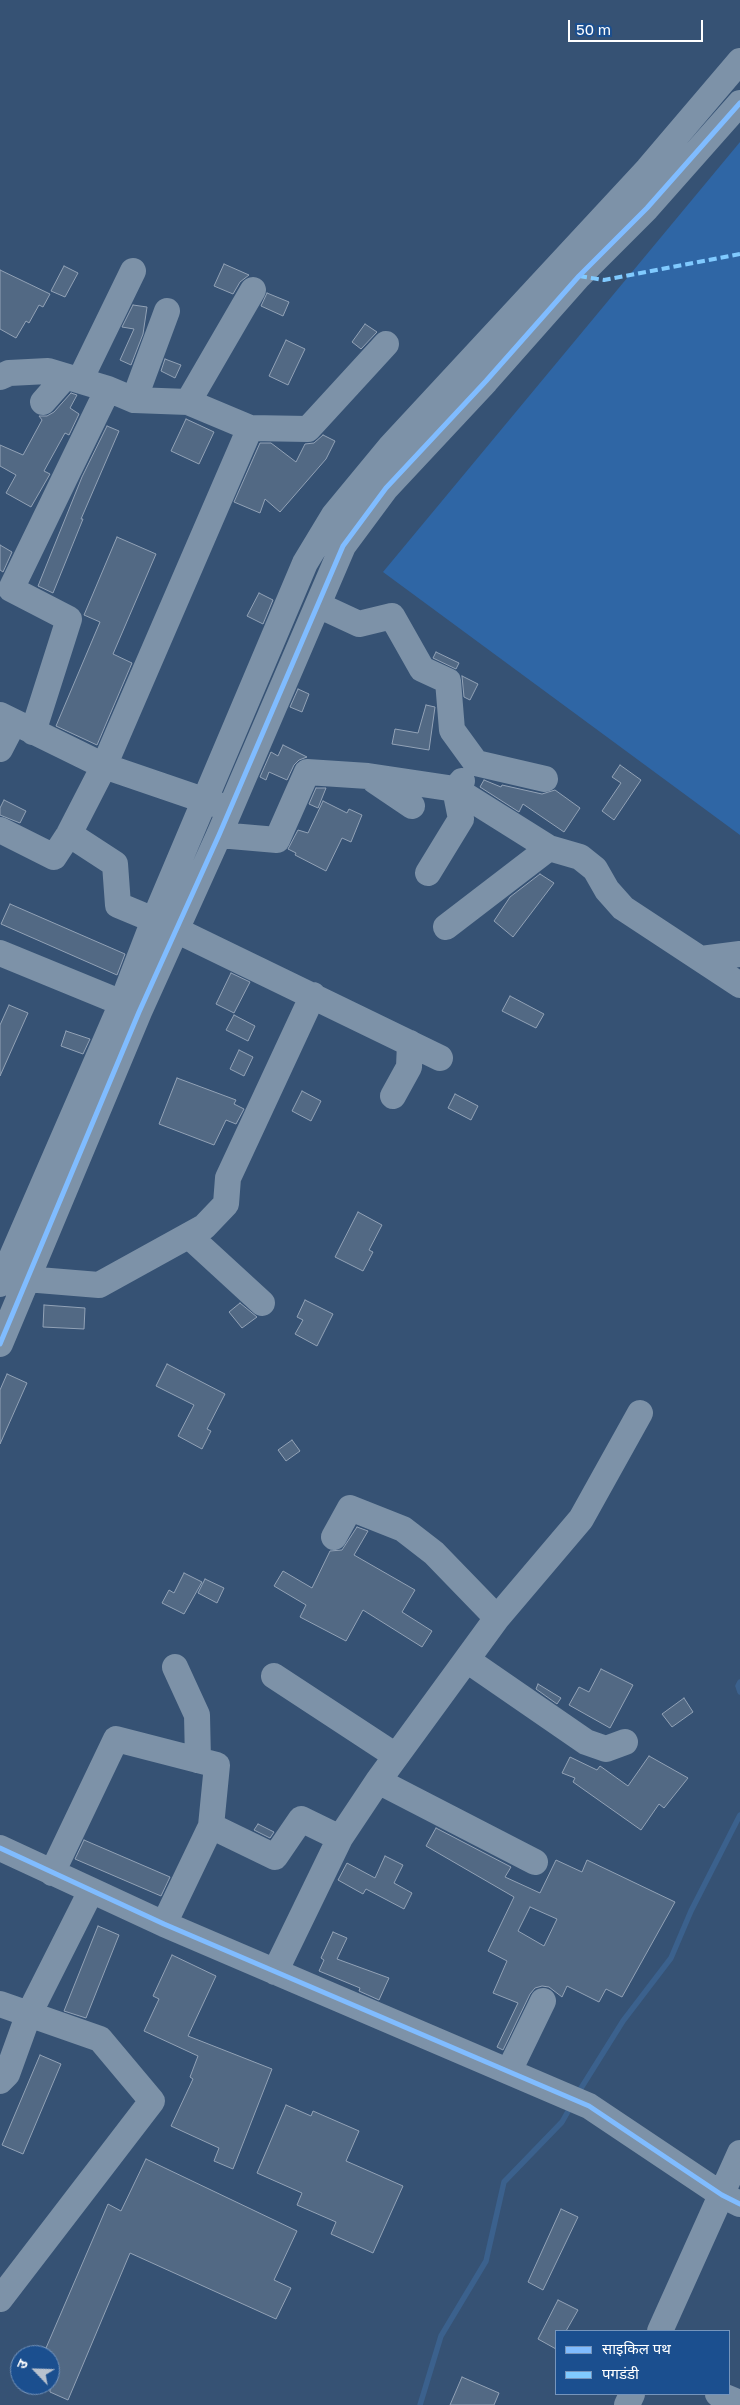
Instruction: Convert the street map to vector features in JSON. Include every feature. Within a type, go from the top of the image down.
[{"type":"street","points":[[8,1276],[165,925],[205,800],[306,563],[334,515],[391,446],[648,169],[740,61]]},
{"type":"street","points":[[0,1344],[8,1276],[122,1003],[165,925],[219,836],[343,546],[386,488],[486,381],[579,276],[646,208],[740,102]]},
{"type":"street","points":[[43,402],[73,378],[133,271]]},
{"type":"street","points":[[188,402],[253,290]]},
{"type":"street","points":[[134,400],[167,311]]},
{"type":"street","points":[[0,376],[9,373],[48,370],[108,389],[134,400],[188,402],[250,428],[308,429],[386,344]]},
{"type":"street","points":[[0,749],[16,723],[69,619],[11,589],[108,389]]},
{"type":"street","points":[[0,830],[54,857],[69,834],[104,766],[250,428]]},
{"type":"street","points":[[318,605],[359,624],[392,616],[422,669],[448,681],[452,730],[476,763],[545,779]]},
{"type":"street","points":[[16,723],[104,766],[230,809]]},
{"type":"street","points":[[455,789],[476,763]]},
{"type":"street","points":[[219,836],[277,840],[307,772],[368,776],[455,789],[549,848],[580,858],[596,869],[607,890],[623,908],[740,985]]},
{"type":"street","points":[[368,776],[412,806]]},
{"type":"street","points":[[428,873],[461,819],[455,789]]},
{"type":"street","points":[[69,834],[115,864],[118,905],[165,925],[313,995],[440,1058]]},
{"type":"street","points":[[446,927],[549,848]]},
{"type":"street","points":[[700,959],[740,954]]},
{"type":"street","points":[[2,958],[122,1003]]},
{"type":"street","points":[[8,1276],[99,1285],[204,1227],[226,1204],[228,1178],[313,995]]},
{"type":"street","points":[[393,1096],[409,1067],[410,1043]]},
{"type":"street","points":[[189,1236],[262,1303]]},
{"type":"street","points":[[275,1972],[340,1838],[378,1781],[497,1618],[574,1529],[640,1413]]},
{"type":"street","points":[[334,1537],[350,1508],[403,1530],[434,1553],[497,1618]]},
{"type":"street","points":[[467,1660],[586,1742],[606,1749],[625,1742]]},
{"type":"street","points":[[175,1667],[196,1714],[198,1760]]},
{"type":"street","points":[[274,1676],[396,1756]]},
{"type":"street","points":[[52,1873],[116,1739],[217,1765],[212,1826],[164,1924]]},
{"type":"street","points":[[378,1781],[535,1862]]},
{"type":"street","points":[[212,1826],[275,1857],[301,1818],[340,1838]]},
{"type":"street","points":[[0,1848],[164,1924],[590,2106],[731,2199]]},
{"type":"street","points":[[0,2081],[7,2074],[28,2016],[92,1891]]},
{"type":"street","points":[[509,2071],[543,2001]]},
{"type":"street","points":[[0,2004],[28,2016],[100,2039],[152,2101],[0,2299]]},
{"type":"street","points":[[661,2330],[731,2199],[740,2154]]},
{"type":"street","points":[[720,2395],[740,2403]]},
{"type":"shaded area","points":[[740,142],[740,835],[383,572]]},
{"type":"building","points":[[224,264],[249,275],[240,282],[233,294],[214,286]]},
{"type":"building","points":[[64,266],[78,273],[65,297],[51,291]]},
{"type":"building","points":[[0,270],[50,294],[43,307],[39,305],[29,323],[26,321],[16,338],[0,329]]},
{"type":"building","points":[[267,293],[289,302],[283,316],[261,306]]},
{"type":"building","points":[[133,305],[147,307],[143,334],[131,365],[120,360],[134,329],[122,327]]},
{"type":"building","points":[[365,324],[377,332],[361,349],[352,342]]},
{"type":"building","points":[[286,340],[305,349],[288,385],[269,376]]},
{"type":"building","points":[[165,359],[181,365],[175,378],[161,371]]},
{"type":"building","points":[[71,393],[77,395],[70,408],[79,414],[69,435],[65,433],[44,471],[50,474],[31,507],[6,493],[16,475],[0,466],[0,445],[23,455],[42,420],[39,416],[47,416],[54,412]]},
{"type":"building","points":[[186,419],[214,432],[199,464],[171,451]]},
{"type":"building","points":[[107,426],[119,431],[81,519],[83,519],[53,593],[38,586],[82,477]]},
{"type":"building","points":[[323,435],[335,441],[326,459],[280,512],[265,499],[260,513],[234,502],[260,443],[271,443],[296,462],[305,444],[314,443]]},
{"type":"building","points":[[117,537],[156,554],[113,654],[132,663],[97,745],[56,726],[100,622],[84,615]]},
{"type":"building","points":[[0,545],[12,552],[3,572],[0,570]]},
{"type":"building","points":[[259,593],[273,600],[263,624],[247,616]]},
{"type":"building","points":[[436,652],[459,663],[456,669],[433,658]]},
{"type":"building","points":[[462,676],[478,684],[470,700],[464,697]]},
{"type":"building","points":[[298,689],[309,694],[302,712],[290,707]]},
{"type":"building","points":[[426,705],[435,707],[429,750],[392,744],[395,729],[418,733]]},
{"type":"building","points":[[283,745],[307,757],[299,760],[294,765],[287,780],[269,772],[266,780],[260,777],[271,752],[278,756]]},
{"type":"building","points":[[620,765],[641,780],[614,820],[602,811],[621,783],[612,777]]},
{"type":"building","points":[[484,780],[501,787],[502,785],[542,794],[555,790],[580,808],[564,832],[523,804],[519,812],[480,787]]},
{"type":"building","points":[[316,788],[326,788],[318,808],[309,804]]},
{"type":"building","points":[[4,800],[26,811],[20,823],[0,815],[0,808]]},
{"type":"building","points":[[323,801],[347,813],[349,809],[362,815],[351,842],[342,838],[326,871],[295,855],[296,853],[288,849],[298,830],[308,833]]},
{"type":"building","points":[[540,874],[554,883],[513,937],[494,921],[510,897]]},
{"type":"building","points":[[10,904],[125,954],[117,975],[1,924]]},
{"type":"building","points":[[231,973],[250,982],[234,1013],[216,1004]]},
{"type":"building","points":[[510,996],[544,1014],[536,1028],[502,1011]]},
{"type":"building","points":[[9,1005],[28,1013],[0,1076],[0,1025]]},
{"type":"building","points":[[234,1015],[255,1026],[248,1041],[226,1030]]},
{"type":"building","points":[[66,1031],[90,1039],[83,1054],[61,1046]]},
{"type":"building","points":[[239,1050],[253,1057],[244,1076],[230,1069]]},
{"type":"building","points":[[177,1078],[236,1100],[234,1104],[244,1109],[236,1124],[226,1120],[214,1145],[159,1124]]},
{"type":"building","points":[[302,1091],[321,1101],[311,1121],[292,1111]]},
{"type":"building","points":[[455,1094],[478,1106],[471,1120],[448,1108]]},
{"type":"building","points":[[358,1212],[382,1225],[369,1250],[373,1252],[363,1271],[335,1257]]},
{"type":"building","points":[[305,1300],[333,1314],[317,1346],[295,1334],[303,1320],[297,1317]]},
{"type":"building","points":[[240,1303],[257,1317],[242,1328],[229,1312]]},
{"type":"building","points":[[44,1305],[85,1308],[84,1329],[43,1327]]},
{"type":"building","points":[[167,1364],[225,1394],[207,1429],[211,1431],[202,1449],[178,1436],[194,1405],[156,1386]]},
{"type":"building","points":[[7,1374],[27,1383],[0,1444],[0,1390]]},
{"type":"building","points":[[292,1440],[300,1451],[286,1461],[278,1450]]},
{"type":"building","points":[[357,1527],[368,1531],[354,1555],[415,1590],[402,1612],[432,1631],[422,1647],[363,1610],[346,1641],[300,1617],[306,1605],[274,1586],[283,1571],[312,1588],[330,1551],[342,1550]]},
{"type":"building","points":[[184,1573],[202,1582],[184,1614],[162,1603],[169,1590],[174,1593]]},
{"type":"building","points":[[205,1579],[224,1588],[217,1603],[198,1593]]},
{"type":"building","points":[[601,1669],[633,1685],[610,1728],[569,1705],[579,1687],[589,1692]]},
{"type":"building","points":[[538,1684],[561,1698],[557,1704],[536,1689]]},
{"type":"building","points":[[684,1698],[693,1712],[672,1727],[662,1714]]},
{"type":"building","points":[[649,1756],[688,1778],[664,1808],[659,1804],[641,1830],[573,1782],[575,1778],[562,1773],[570,1757],[597,1770],[600,1766],[628,1786]]},
{"type":"building","points":[[258,1824],[274,1832],[270,1838],[254,1830]]},
{"type":"building","points":[[436,1828],[511,1867],[505,1877],[540,1893],[556,1860],[582,1872],[587,1860],[675,1902],[622,1997],[606,1989],[599,2002],[567,1986],[562,1997],[549,1987],[535,1988],[530,1994],[503,2050],[497,2047],[518,2003],[493,1993],[507,1961],[488,1951],[514,1897],[426,1846]],"holes":[[[530,1907],[557,1919],[544,1946],[518,1931]]]},
{"type":"building","points":[[84,1840],[170,1877],[161,1896],[75,1859]]},
{"type":"building","points":[[385,1856],[403,1865],[394,1883],[412,1893],[404,1909],[366,1889],[363,1894],[338,1880],[347,1863],[375,1878]]},
{"type":"building","points":[[98,1926],[119,1935],[86,2018],[64,2011]]},
{"type":"building","points":[[333,1932],[347,1938],[337,1959],[389,1978],[379,2000],[359,1991],[360,1988],[319,1971],[324,1960],[321,1958]]},
{"type":"building","points":[[172,1955],[216,1976],[188,2036],[272,2069],[233,2169],[214,2161],[219,2148],[171,2126],[193,2079],[190,2077],[198,2056],[144,2031],[159,1999],[153,1996]]},
{"type":"building","points":[[40,2055],[61,2064],[23,2154],[2,2145]]},
{"type":"building","points":[[286,2105],[311,2116],[313,2111],[359,2131],[346,2161],[403,2186],[373,2253],[331,2234],[336,2222],[297,2205],[302,2193],[257,2173]]},
{"type":"building","points":[[146,2159],[297,2231],[274,2280],[291,2288],[276,2319],[130,2253],[68,2400],[57,2395],[60,2395],[60,2345],[47,2345],[108,2204],[121,2211]]},
{"type":"building","points":[[561,2209],[578,2217],[543,2290],[528,2282]]},
{"type":"building","points":[[558,2300],[578,2310],[567,2330],[555,2330],[555,2348],[538,2339]]},
{"type":"building","points":[[462,2377],[499,2393],[494,2405],[450,2405]]},
{"type":"waterway","points":[[740,1682],[738,1686],[740,1692]]},
{"type":"waterway","points":[[578,2093],[623,2021],[671,1958],[691,1911],[740,1815]]},
{"type":"waterway","points":[[420,2405],[441,2336],[486,2261],[504,2182],[562,2122],[571,2106]]},
{"type":"marked path","points":[[579,276],[604,280],[740,254]]},
{"type":"cycle path","points":[[0,1344],[139,1012],[219,835],[343,546],[386,488],[486,381],[579,276],[647,208],[740,103]]},
{"type":"cycle path","points":[[0,1848],[164,1924],[589,2106],[722,2195],[740,2204]]}]
